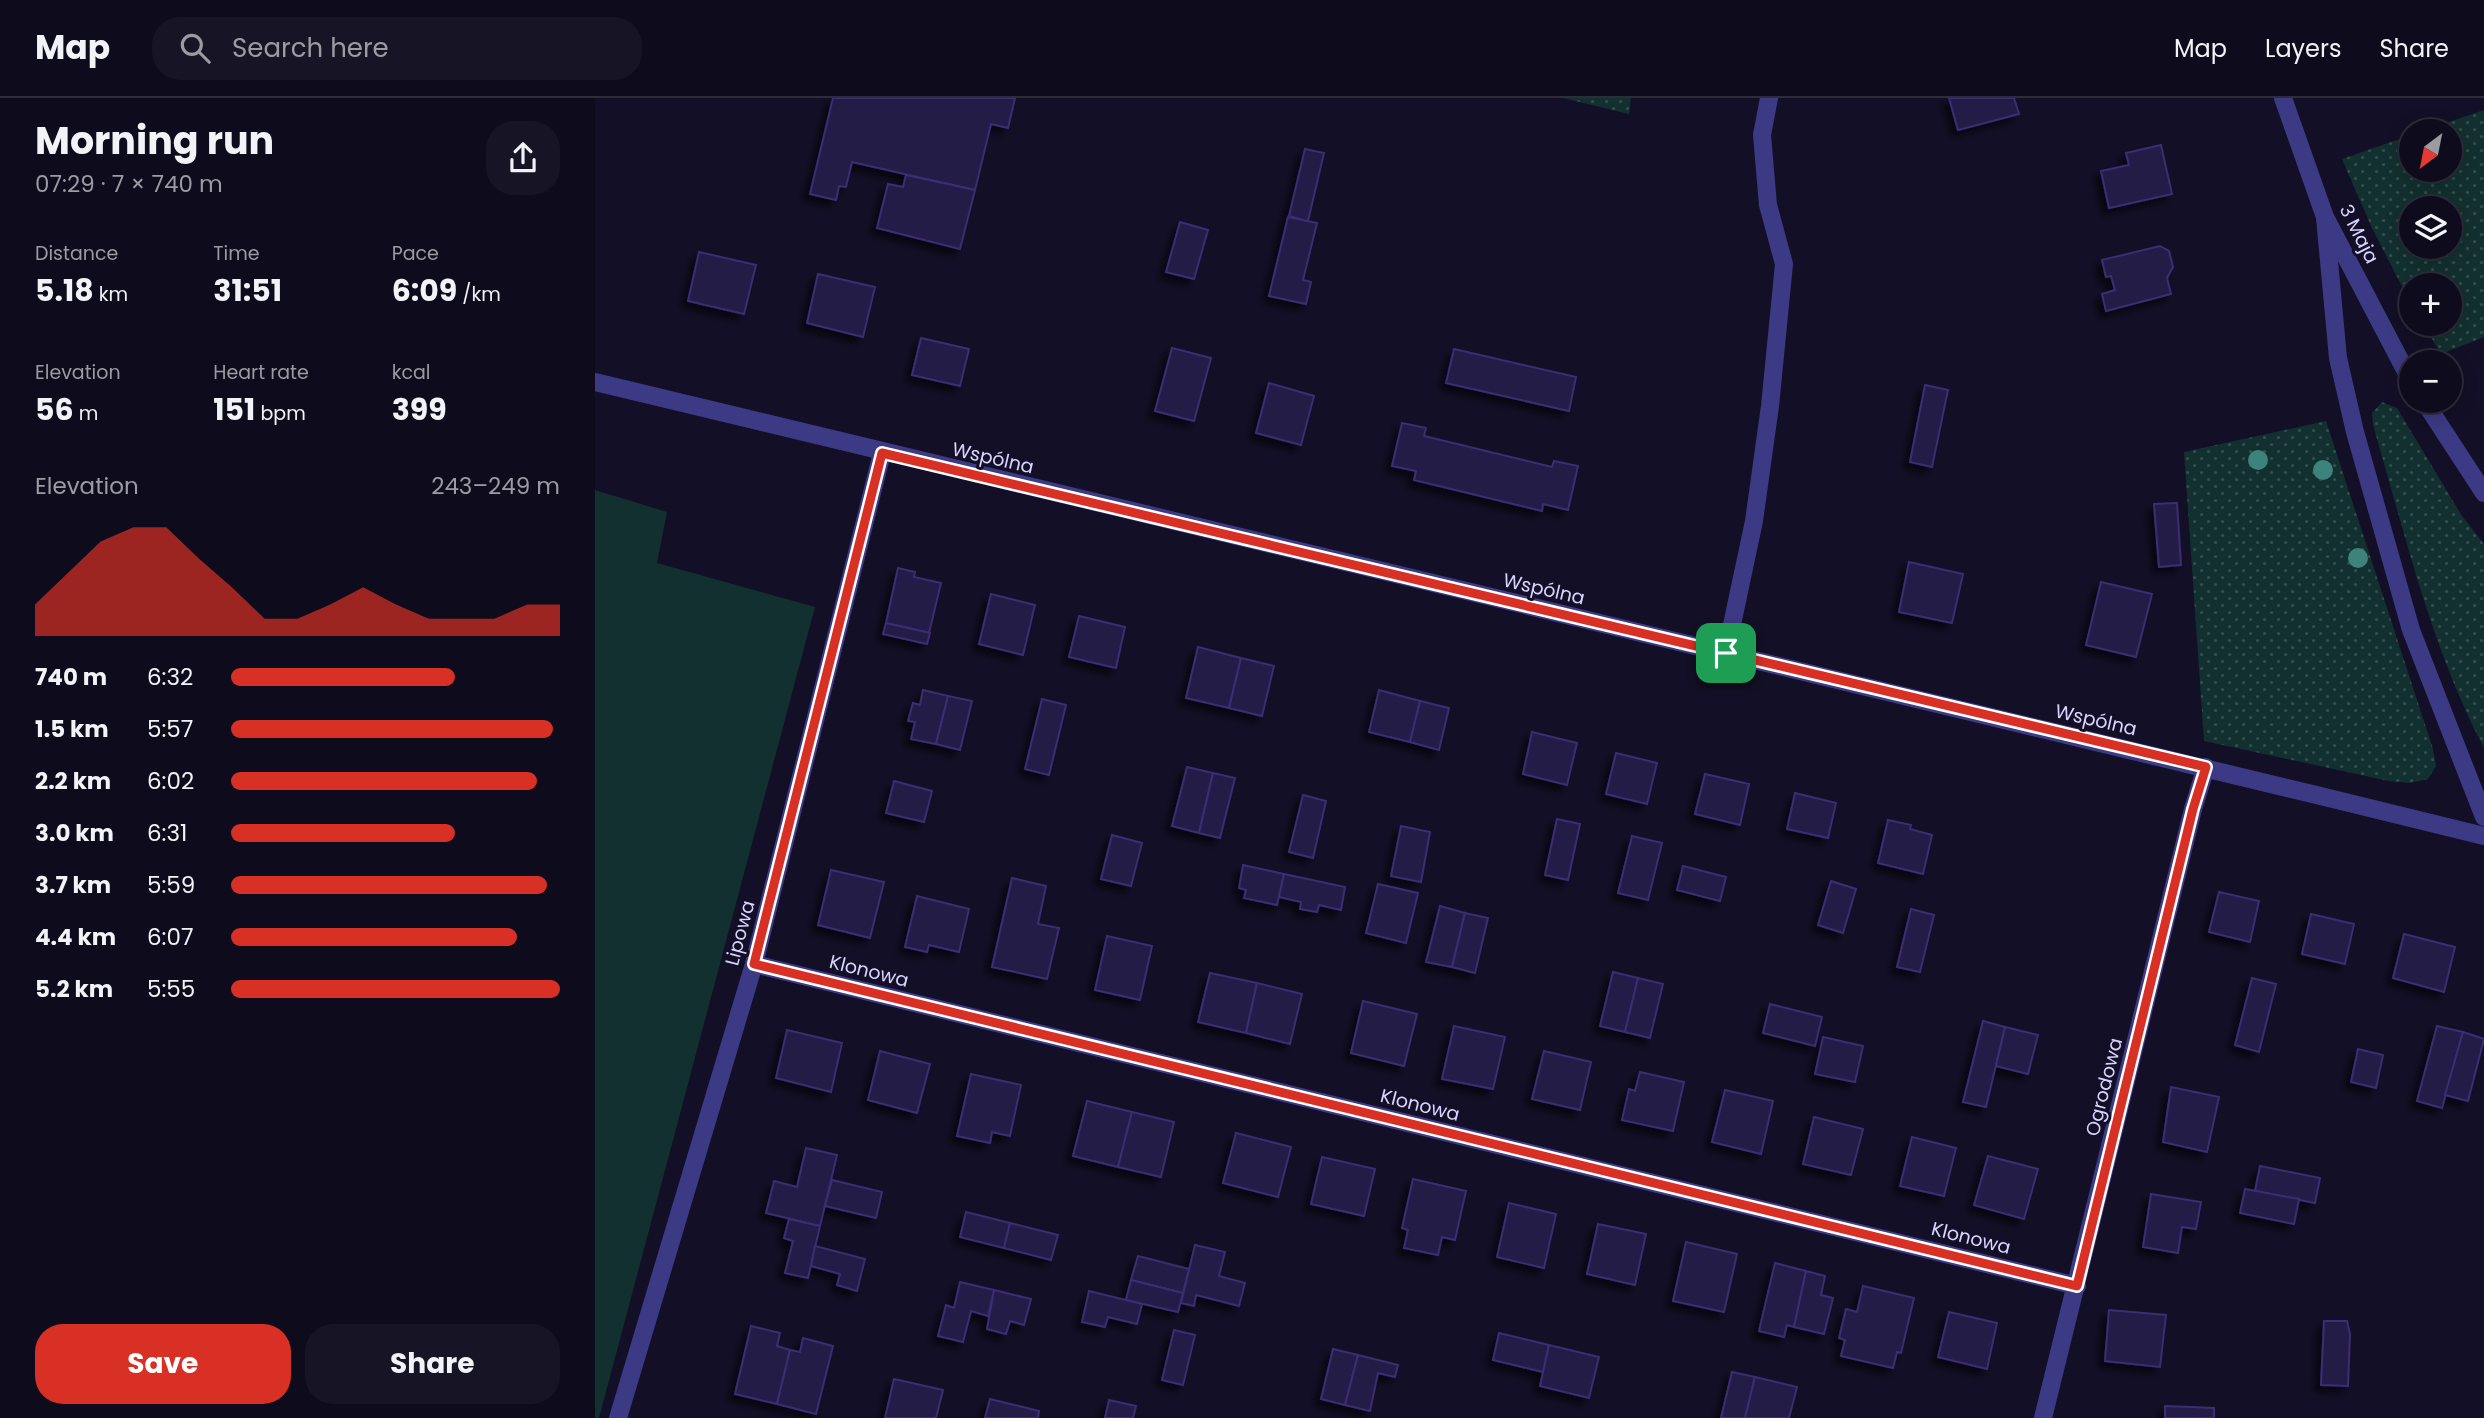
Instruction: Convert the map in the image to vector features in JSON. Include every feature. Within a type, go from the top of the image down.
[{"type":"street","points":[[1726,653],[1755,508],[1770,406],[1784,264],[1768,205],[1762,135],[1769,98]]},
{"type":"street","name":"3 Maja","points":[[2283,98],[2325,217],[2399,359]]},
{"type":"street","points":[[2325,217],[2338,359],[2355,432],[2411,630],[2484,817]]},
{"type":"street","name":"Wspólna","points":[[595,382],[882,453],[2206,767],[2484,836]]},
{"type":"street","points":[[2432,413],[2484,493]]},
{"type":"street","name":"Lipowa","points":[[618,1418],[754,964],[882,453]]},
{"type":"street","name":"Ogrodowa","points":[[2043,1418],[2193,809],[2206,767]]},
{"type":"street","name":"Klonowa","points":[[754,964],[2077,1286]]},
{"type":"green space","points":[[1563,98],[1631,98],[1629,114]]},
{"type":"green space","points":[[2484,110],[2484,337],[2451,350],[2439,350],[2430,336],[2462,336],[2462,273],[2399,273],[2399,281],[2372,228],[2342,159],[2399,139],[2399,182],[2462,182],[2462,119],[2457,119]]},
{"type":"green space","points":[[2382,402],[2397,408],[2462,516],[2484,544],[2484,748],[2465,710],[2434,630],[2408,548],[2373,425],[2372,413]]},
{"type":"green space","points":[[2326,421],[2433,749],[2436,766],[2428,779],[2410,783],[2389,781],[2204,741],[2184,452]]},
{"type":"green space","points":[[595,490],[667,512],[657,563],[815,607],[599,1418],[595,1418]]},
{"type":"building","points":[[833,98],[1015,98],[1008,128],[991,124],[975,190],[852,162],[846,187],[839,186],[836,200],[810,194]]},
{"type":"building","points":[[1949,98],[2014,98],[2019,114],[1958,130]]},
{"type":"building","points":[[2161,145],[2172,194],[2109,208],[2101,171],[2129,165],[2126,153]]},
{"type":"building","points":[[1305,149],[1324,153],[1308,221],[1289,216]]},
{"type":"building","points":[[906,175],[975,190],[960,249],[877,228],[888,184],[903,187]]},
{"type":"building","points":[[1288,217],[1317,223],[1303,280],[1311,282],[1306,304],[1269,296]]},
{"type":"building","points":[[1180,222],[1208,230],[1194,279],[1166,272]]},
{"type":"building","points":[[2160,246],[2169,251],[2173,267],[2167,278],[2171,294],[2106,311],[2102,294],[2115,290],[2111,276],[2106,277],[2102,260]]},
{"type":"building","points":[[699,252],[756,265],[744,314],[688,301]]},
{"type":"building","points":[[818,274],[875,287],[863,337],[807,323]]},
{"type":"building","points":[[921,338],[969,349],[960,386],[912,375]]},
{"type":"building","points":[[1172,348],[1211,358],[1194,421],[1155,411]]},
{"type":"building","points":[[1454,349],[1576,377],[1569,411],[1446,383]]},
{"type":"building","points":[[1269,383],[1314,396],[1301,445],[1256,433]]},
{"type":"building","points":[[1925,385],[1948,390],[1932,467],[1910,462]]},
{"type":"building","points":[[1402,423],[1426,428],[1424,436],[1552,467],[1554,461],[1578,466],[1568,510],[1543,504],[1542,511],[1414,480],[1416,471],[1392,466]]},
{"type":"building","points":[[2177,503],[2181,565],[2159,567],[2154,504]]},
{"type":"building","points":[[1909,562],[1963,574],[1952,623],[1899,612]]},
{"type":"building","points":[[898,568],[915,572],[914,577],[941,583],[929,633],[886,623]]},
{"type":"building","points":[[2101,582],[2152,594],[2136,657],[2086,645]]},
{"type":"building","points":[[991,594],[1035,605],[1023,655],[979,644]]},
{"type":"building","points":[[1079,616],[1125,627],[1116,668],[1069,657]]},
{"type":"building","points":[[886,623],[930,633],[927,644],[883,634]]},
{"type":"building","points":[[1198,647],[1241,658],[1229,708],[1186,698]]},
{"type":"building","points":[[1241,658],[1274,666],[1262,716],[1229,708]]},
{"type":"building","points":[[923,690],[948,696],[936,744],[911,739],[915,722],[908,721],[913,703],[920,705]]},
{"type":"building","points":[[1379,690],[1420,701],[1410,742],[1369,732]]},
{"type":"building","points":[[948,696],[972,701],[960,750],[936,744]]},
{"type":"building","points":[[1042,699],[1066,705],[1049,775],[1025,769]]},
{"type":"building","points":[[1420,701],[1449,708],[1439,750],[1410,742]]},
{"type":"building","points":[[1532,732],[1577,743],[1567,785],[1523,774]]},
{"type":"building","points":[[1616,753],[1657,763],[1647,804],[1606,794]]},
{"type":"building","points":[[1187,767],[1213,773],[1199,833],[1172,826]]},
{"type":"building","points":[[1213,773],[1235,778],[1220,838],[1199,833]]},
{"type":"building","points":[[1705,774],[1749,784],[1740,825],[1695,814]]},
{"type":"building","points":[[894,781],[932,791],[924,822],[886,813]]},
{"type":"building","points":[[1795,793],[1836,803],[1828,838],[1787,829]]},
{"type":"building","points":[[1303,795],[1326,801],[1313,858],[1289,852]]},
{"type":"building","points":[[1557,819],[1580,824],[1568,880],[1545,875]]},
{"type":"building","points":[[1888,820],[1911,825],[1910,829],[1932,835],[1923,874],[1878,863]]},
{"type":"building","points":[[1401,826],[1430,832],[1421,882],[1391,876]]},
{"type":"building","points":[[1112,835],[1142,843],[1131,886],[1101,879]]},
{"type":"building","points":[[1632,836],[1662,843],[1648,900],[1618,893]]},
{"type":"building","points":[[1243,865],[1284,874],[1277,905],[1244,898],[1246,890],[1239,888]]},
{"type":"building","points":[[1683,866],[1726,877],[1720,901],[1677,890]]},
{"type":"building","points":[[831,870],[884,882],[870,938],[818,925]]},
{"type":"building","points":[[1284,874],[1345,887],[1341,910],[1319,905],[1317,912],[1300,909],[1301,902],[1279,897]]},
{"type":"building","points":[[1012,878],[1046,886],[1038,924],[1059,928],[1047,979],[992,967]]},
{"type":"building","points":[[1831,881],[1856,889],[1843,933],[1818,925]]},
{"type":"building","points":[[1378,884],[1418,893],[1406,943],[1366,933]]},
{"type":"building","points":[[2219,892],[2259,901],[2250,942],[2209,932]]},
{"type":"building","points":[[917,896],[969,909],[959,952],[929,945],[927,952],[905,947]]},
{"type":"building","points":[[1440,906],[1465,913],[1452,967],[1426,962]]},
{"type":"building","points":[[1911,909],[1934,915],[1920,972],[1897,967]]},
{"type":"building","points":[[1465,913],[1488,918],[1475,973],[1452,967]]},
{"type":"building","points":[[2311,914],[2354,924],[2345,964],[2302,954]]},
{"type":"building","points":[[2404,934],[2455,947],[2444,992],[2393,978]]},
{"type":"building","points":[[1107,936],[1152,946],[1140,1000],[1095,990]]},
{"type":"building","points":[[1613,972],[1638,978],[1625,1032],[1600,1026]]},
{"type":"building","points":[[1210,973],[1257,983],[1246,1033],[1198,1022]]},
{"type":"building","points":[[1638,978],[1663,984],[1650,1038],[1625,1032]]},
{"type":"building","points":[[2252,978],[2276,984],[2259,1052],[2235,1045]]},
{"type":"building","points":[[1257,983],[1302,994],[1290,1044],[1246,1033]]},
{"type":"building","points":[[1363,1001],[1417,1014],[1404,1066],[1351,1053]]},
{"type":"building","points":[[1770,1004],[1822,1017],[1815,1046],[1763,1033]]},
{"type":"building","points":[[1983,1021],[2005,1027],[1986,1107],[1963,1102]]},
{"type":"building","points":[[1454,1026],[1505,1037],[1493,1089],[1442,1079]]},
{"type":"building","points":[[2437,1026],[2463,1032],[2442,1108],[2417,1101]]},
{"type":"building","points":[[2005,1027],[2038,1035],[2028,1074],[1996,1066]]},
{"type":"building","points":[[787,1030],[842,1043],[831,1092],[776,1078]]},
{"type":"building","points":[[2463,1032],[2484,1039],[2468,1101],[2445,1095]]},
{"type":"building","points":[[1823,1037],[1863,1046],[1855,1082],[1815,1074]]},
{"type":"building","points":[[2358,1049],[2383,1055],[2376,1088],[2351,1082]]},
{"type":"building","points":[[880,1051],[930,1064],[917,1113],[868,1100]]},
{"type":"building","points":[[1544,1051],[1591,1062],[1580,1110],[1532,1099]]},
{"type":"building","points":[[1640,1072],[1684,1082],[1673,1131],[1622,1120],[1629,1089],[1635,1091]]},
{"type":"building","points":[[971,1074],[1021,1085],[1010,1136],[992,1132],[990,1143],[957,1136]]},
{"type":"building","points":[[2171,1087],[2219,1097],[2207,1152],[2163,1142]]},
{"type":"building","points":[[1725,1090],[1773,1101],[1761,1154],[1712,1142]]},
{"type":"building","points":[[1087,1101],[1132,1112],[1118,1167],[1073,1156]]},
{"type":"building","points":[[1132,1112],[1174,1122],[1161,1177],[1118,1167]]},
{"type":"building","points":[[1814,1117],[1863,1129],[1851,1175],[1803,1164]]},
{"type":"building","points":[[1236,1133],[1291,1147],[1278,1197],[1223,1183]]},
{"type":"building","points":[[1912,1137],[1956,1148],[1944,1196],[1900,1186]]},
{"type":"building","points":[[806,1148],[837,1155],[820,1226],[766,1213],[774,1181],[797,1187]]},
{"type":"building","points":[[1988,1156],[2038,1169],[2024,1219],[1974,1205]]},
{"type":"building","points":[[1322,1157],[1375,1169],[1364,1216],[1311,1204]]},
{"type":"building","points":[[2260,1166],[2320,1178],[2315,1203],[2255,1191]]},
{"type":"building","points":[[1413,1179],[1466,1191],[1455,1240],[1442,1237],[1438,1255],[1404,1248],[1408,1230],[1402,1228]]},
{"type":"building","points":[[832,1180],[882,1192],[876,1218],[825,1206]]},
{"type":"building","points":[[2245,1189],[2299,1199],[2294,1224],[2240,1213]]},
{"type":"building","points":[[2151,1194],[2201,1202],[2196,1229],[2182,1227],[2178,1253],[2143,1247]]},
{"type":"building","points":[[1509,1203],[1556,1214],[1544,1268],[1497,1257]]},
{"type":"building","points":[[966,1212],[1010,1223],[1004,1248],[960,1237]]},
{"type":"building","points":[[789,1219],[820,1226],[808,1278],[785,1273],[793,1241],[784,1238]]},
{"type":"building","points":[[1010,1223],[1058,1235],[1051,1260],[1004,1248]]},
{"type":"building","points":[[1598,1224],[1646,1234],[1635,1285],[1587,1274]]},
{"type":"building","points":[[1686,1242],[1737,1254],[1724,1312],[1673,1301]]},
{"type":"building","points":[[1195,1245],[1225,1252],[1219,1276],[1245,1283],[1239,1306],[1196,1295],[1194,1306],[1181,1303]]},
{"type":"building","points":[[815,1246],[865,1259],[857,1291],[837,1285],[840,1274],[811,1266]]},
{"type":"building","points":[[1138,1256],[1189,1269],[1183,1293],[1131,1280]]},
{"type":"building","points":[[1775,1263],[1806,1271],[1794,1327],[1787,1325],[1784,1337],[1759,1331]]},
{"type":"building","points":[[1806,1271],[1825,1276],[1821,1295],[1833,1298],[1824,1334],[1794,1327]]},
{"type":"building","points":[[1131,1280],[1183,1293],[1178,1312],[1126,1300]]},
{"type":"building","points":[[960,1282],[994,1290],[988,1316],[971,1311],[963,1342],[938,1336],[946,1305],[954,1308]]},
{"type":"building","points":[[1863,1286],[1914,1298],[1901,1353],[1897,1352],[1893,1368],[1841,1356],[1845,1340],[1839,1338],[1846,1309],[1857,1312]]},
{"type":"building","points":[[994,1290],[1031,1299],[1024,1325],[1010,1321],[1006,1334],[987,1329]]},
{"type":"building","points":[[1089,1291],[1142,1304],[1137,1324],[1108,1317],[1105,1327],[1082,1322]]},
{"type":"building","points":[[2109,1310],[2166,1315],[2160,1367],[2105,1361]]},
{"type":"building","points":[[1949,1312],[1997,1323],[1987,1369],[1938,1357]]},
{"type":"building","points":[[2324,1321],[2347,1321],[2350,1334],[2348,1386],[2321,1385]]},
{"type":"building","points":[[751,1326],[780,1333],[777,1346],[790,1350],[777,1404],[735,1394]]},
{"type":"building","points":[[1174,1330],[1195,1335],[1183,1385],[1162,1380]]},
{"type":"building","points":[[1499,1333],[1549,1345],[1543,1372],[1493,1360]]},
{"type":"building","points":[[803,1338],[833,1346],[816,1414],[777,1404],[790,1350],[800,1352]]},
{"type":"building","points":[[1549,1345],[1599,1357],[1589,1398],[1540,1386]]},
{"type":"building","points":[[1333,1349],[1358,1355],[1345,1405],[1321,1399]]},
{"type":"building","points":[[1358,1355],[1398,1365],[1395,1377],[1378,1373],[1370,1411],[1345,1405]]},
{"type":"building","points":[[1732,1372],[1755,1377],[1745,1418],[1721,1418]]},
{"type":"building","points":[[1755,1377],[1797,1387],[1789,1418],[1745,1418]]},
{"type":"building","points":[[894,1379],[943,1390],[936,1418],[885,1418]]},
{"type":"building","points":[[990,1399],[1039,1411],[1038,1418],[985,1418]]},
{"type":"building","points":[[1109,1400],[1136,1406],[1133,1418],[1105,1418]]},
{"type":"building","points":[[2165,1406],[2214,1408],[2214,1418],[2165,1418]]},
{"type":"route","points":[[882,453],[1726,653],[2206,767],[2193,809],[2077,1286],[754,964],[882,453]]}]
